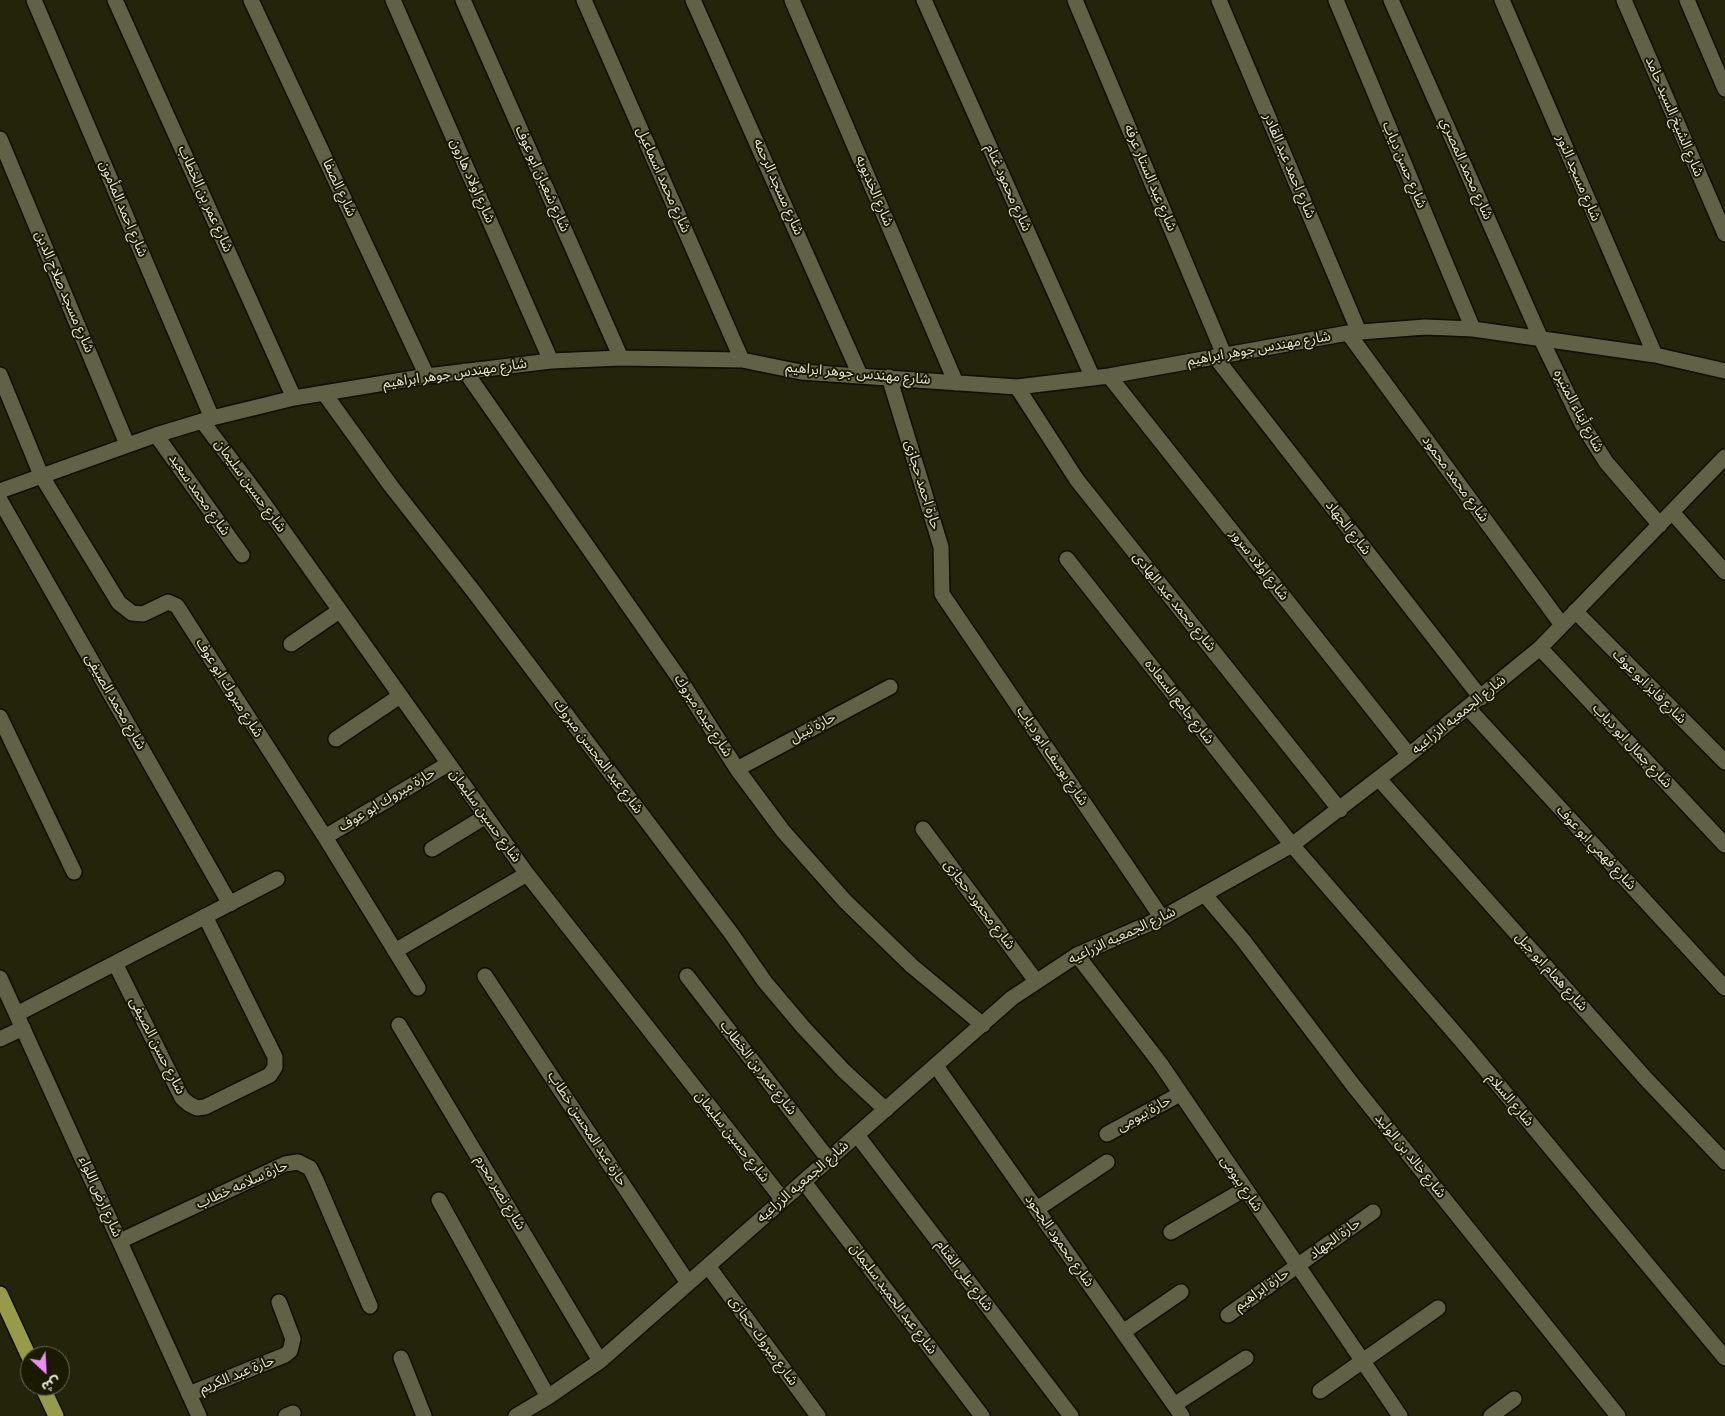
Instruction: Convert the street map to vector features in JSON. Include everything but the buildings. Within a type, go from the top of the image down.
[{"type":"highway","points":[[0,1294],[24,1346]]},
{"type":"highway","points":[[47,1396],[56,1416]]},
{"type":"street","name":"شارع احمد المأمون","points":[[34,0],[207,420]]},
{"type":"street","name":"شارع عمر بن الخطاب","points":[[115,0],[294,398]]},
{"type":"street","name":"شارع الصفا","points":[[251,0],[427,376]]},
{"type":"street","name":"شارع اولاد هارون","points":[[393,0],[551,361]]},
{"type":"street","name":"شارع شعبان ابو عوف","points":[[463,0],[621,358]]},
{"type":"street","name":"شارع محمد اسماعيل","points":[[584,0],[742,360]]},
{"type":"street","name":"شارع مسجد الرحمه","points":[[693,0],[860,375]]},
{"type":"street","name":"شارع الخديويه","points":[[792,0],[956,383]]},
{"type":"street","name":"شارع محمود غنام","points":[[924,0],[1092,376]]},
{"type":"street","name":"شارع عبد الستار عرفه","points":[[1075,0],[1220,357]]},
{"type":"street","name":"شارع احمد عبد القادر","points":[[1219,0],[1353,333]]},
{"type":"street","name":"شارع حسن دياب","points":[[1336,0],[1473,329]]},
{"type":"street","name":"شارع محمد المصري","points":[[1391,0],[1541,339]]},
{"type":"street","name":"شارع مسجد النور","points":[[1502,0],[1655,355]]},
{"type":"street","name":"شارع الشيخ السيد حامد","points":[[1624,0],[1725,234]]},
{"type":"street","points":[[1687,0],[1725,90]]},
{"type":"street","name":"شارع مسجد صلاح الدين","points":[[0,138],[127,444]]},
{"type":"street","name":"شارع مهندس جوهر ابراهيم","points":[[0,491],[127,444],[207,420],[294,398],[427,376],[551,361],[621,358],[742,360],[801,372],[1018,387],[1092,376],[1109,376],[1353,333],[1425,327],[1473,329],[1655,355],[1725,371]]},
{"type":"street","name":"شارع محمد محمود","points":[[1353,333],[1562,625]]},
{"type":"street","name":"شارع أبناء المنيره","points":[[1541,339],[1594,444],[1606,462],[1660,525]]},
{"type":"street","name":"شارع الجهاد","points":[[1220,357],[1481,698]]},
{"type":"street","name":"شارع عبده مبروك","points":[[466,371],[679,678],[737,769],[784,831],[845,901],[912,966],[983,1025]]},
{"type":"street","name":"شارع مبروك ابو عوف","points":[[0,374],[41,475],[119,603],[132,614],[143,614],[168,602],[177,606],[325,837],[418,988]]},
{"type":"street","name":"شارع اولاد سرور","points":[[1109,376],[1410,755]]},
{"type":"street","name":"حارة احمد حجازى","points":[[889,377],[941,547],[942,594]]},
{"type":"street","name":"شارع محمد عبد الهادى","points":[[1018,387],[1077,480],[1340,810]]},
{"type":"street","name":"شارع عبد المحسن مبروك","points":[[324,393],[390,486],[720,918],[765,982],[836,1063],[886,1110]]},
{"type":"street","name":"شارع حسين سليمان","points":[[207,420],[339,611],[527,874],[783,1200]]},
{"type":"street","name":"شارع محمد سعيد","points":[[156,435],[242,555]]},
{"type":"street","name":"شارع الجمعيه الزراعيه","points":[[516,1416],[548,1397],[600,1361],[1012,998],[1077,956],[1162,918],[1292,845],[1410,755],[1540,648],[1725,457]]},
{"type":"street","name":"شارع محمد الصيفى","points":[[0,500],[230,904]]},
{"type":"street","points":[[1672,512],[1725,572]]},
{"type":"street","name":"شارع جامع السعاده","points":[[1067,559],[1292,845]]},
{"type":"street","name":"شارع يوسف ابو دياب","points":[[942,594],[1162,918]]},
{"type":"street","points":[[291,644],[339,611]]},
{"type":"street","name":"شارع فايز ابو عوف","points":[[1575,612],[1725,762]]},
{"type":"street","name":"شارع جمال ابو دياب","points":[[1540,648],[1725,844]]},
{"type":"street","name":"حارة نبيل","points":[[737,769],[890,687]]},
{"type":"street","points":[[336,739],[400,696]]},
{"type":"street","name":"شارع فهمي ابو عوف","points":[[1468,708],[1725,988]]},
{"type":"street","points":[[0,717],[74,872]]},
{"type":"street","name":"حارة مبروك ابو عوف","points":[[325,837],[448,764]]},
{"type":"street","name":"شارع همام ابو جبل","points":[[1378,779],[1647,1080],[1725,1162]]},
{"type":"street","points":[[432,849],[486,816]]},
{"type":"street","name":"شارع محمود حجازى","points":[[923,830],[1036,981]]},
{"type":"street","name":"شارع السلام","points":[[1292,845],[1466,1046],[1725,1358]]},
{"type":"street","points":[[395,952],[527,874]]},
{"type":"street","points":[[0,1039],[20,1021],[115,963],[277,878]]},
{"type":"street","name":"شارع خالد بن الوليد","points":[[1205,895],[1243,940],[1353,1085],[1618,1416]]},
{"type":"street","name":"شارع حسن الصيفى","points":[[115,963],[182,1098],[189,1104],[197,1108],[205,1107],[270,1075],[275,1067],[275,1057],[205,916]]},
{"type":"street","name":"شارع بيومى","points":[[1077,956],[1133,1026],[1400,1416]]},
{"type":"street","name":"حارة عبد المحسن خطاب","points":[[485,976],[688,1283]]},
{"type":"street","name":"شارع عمر بن الخطاب","points":[[687,976],[829,1160]]},
{"type":"street","name":"شارع ارض اللواء","points":[[0,978],[199,1416]]},
{"type":"street","name":"شارع نصر محرم","points":[[399,1025],[600,1361]]},
{"type":"street","name":"شارع محمود الجحود","points":[[936,1066],[1178,1411]]},
{"type":"street","name":"حارة بيومى","points":[[1107,1134],[1180,1094]]},
{"type":"street","name":"شارع على الغنام","points":[[857,1135],[1071,1416]]},
{"type":"street","name":"حارة سلامه خطاب","points":[[120,1242],[285,1164],[298,1162],[310,1168],[370,1306]]},
{"type":"street","points":[[1037,1209],[1106,1162]]},
{"type":"street","name":"شارع عبد الحميد سليمان","points":[[804,1182],[982,1416]]},
{"type":"street","points":[[1171,1232],[1244,1189]]},
{"type":"street","points":[[439,1200],[548,1397]]},
{"type":"street","name":"حارة الجهاد","points":[[1297,1266],[1373,1212]]},
{"type":"street","name":"شارع مبروك حجازى","points":[[708,1266],[818,1416]]},
{"type":"street","name":"حارة ابراهيم","points":[[1228,1315],[1297,1266]]},
{"type":"street","points":[[1123,1332],[1181,1292]]},
{"type":"street","name":"حارة عبد الكريم","points":[[190,1394],[285,1355],[290,1351],[293,1339],[279,1302]]},
{"type":"street","points":[[1320,1391],[1438,1308]]},
{"type":"street","points":[[401,1358],[424,1416]]},
{"type":"street","points":[[1178,1411],[1246,1358]]},
{"type":"street","points":[[1491,1416],[1514,1399]]}]
